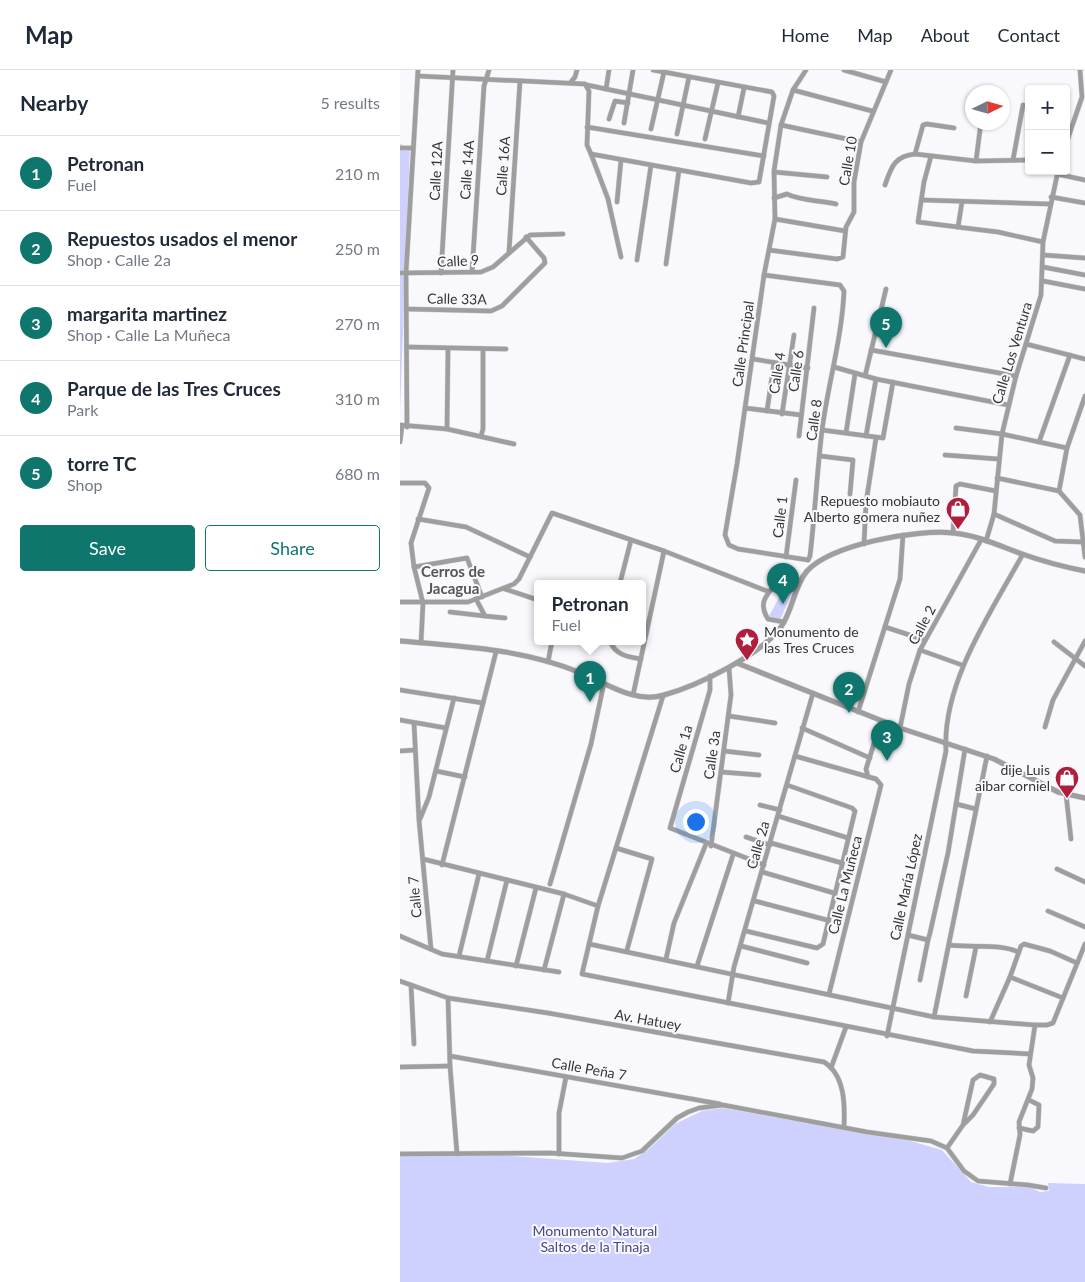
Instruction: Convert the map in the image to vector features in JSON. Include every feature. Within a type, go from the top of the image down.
[{"type":"street","points":[[408,427],[406,274],[418,70]]},
{"type":"street","name":"Calle 12A","points":[[441,273],[453,70]]},
{"type":"street","name":"Calle 14A","points":[[472,272],[486,79],[489,70]]},
{"type":"street","points":[[571,82],[575,78],[577,70]]},
{"type":"street","points":[[606,89],[609,70]]},
{"type":"street","points":[[624,124],[633,70]]},
{"type":"street","points":[[591,154],[756,183],[761,180],[773,94],[654,70]]},
{"type":"street","name":"Calle Principal","points":[[806,70],[793,90],[781,125],[774,172],[775,220],[764,275],[725,538],[729,545],[738,549],[808,560]]},
{"type":"street","points":[[844,70],[886,82]]},
{"type":"street","name":"Calle 10","points":[[769,250],[842,258],[845,231],[854,212],[854,182],[861,142],[872,111],[891,70]]},
{"type":"street","points":[[1070,132],[1082,97],[1080,70]]},
{"type":"street","points":[[651,129],[664,72]]},
{"type":"street","points":[[418,76],[453,79],[571,82],[768,123]]},
{"type":"street","points":[[676,134],[689,77]]},
{"type":"street","name":"Calle 16A","points":[[509,252],[520,80]]},
{"type":"street","points":[[705,139],[718,83]]},
{"type":"street","points":[[587,85],[589,90],[588,148],[608,199],[621,257]]},
{"type":"street","points":[[738,117],[744,88]]},
{"type":"street","points":[[793,90],[872,111]]},
{"type":"street","points":[[609,119],[615,101],[628,103]]},
{"type":"street","points":[[1013,160],[1023,105]]},
{"type":"street","points":[[781,125],[861,142]]},
{"type":"street","points":[[915,154],[923,125],[954,128]]},
{"type":"street","points":[[587,127],[764,156]]},
{"type":"street","points":[[976,161],[980,130]]},
{"type":"street","points":[[400,148],[412,148]]},
{"type":"street","points":[[885,185],[892,165],[898,158],[915,154],[976,161],[1025,160]]},
{"type":"street","points":[[931,156],[919,222],[998,232],[1043,242]]},
{"type":"street","points":[[617,202],[621,160]]},
{"type":"street","points":[[637,260],[651,165]]},
{"type":"street","points":[[666,264],[679,170]]},
{"type":"street","points":[[774,172],[827,177]]},
{"type":"street","name":"Calle Los Ventura","points":[[984,541],[994,514],[998,459],[1008,405],[1039,304],[1043,281],[1043,242],[1058,175]]},
{"type":"street","points":[[1066,175],[1085,180]]},
{"type":"street","points":[[774,198],[787,194],[798,199],[813,198],[836,204]]},
{"type":"street","points":[[1052,197],[1085,203]]},
{"type":"street","points":[[922,200],[1050,204]]},
{"type":"street","points":[[957,227],[962,202]]},
{"type":"street","points":[[775,220],[845,231]]},
{"type":"street","points":[[526,238],[536,234],[564,234]]},
{"type":"street","name":"Calle 9","points":[[400,274],[487,270],[526,238]]},
{"type":"street","name":"Calle 33A","points":[[406,309],[491,311],[502,306],[545,263],[544,258],[526,238]]},
{"type":"street","points":[[1043,255],[1085,258]]},
{"type":"street","points":[[1043,267],[1085,275]]},
{"type":"street","name":"Calle 8","points":[[764,275],[840,285],[844,289],[834,367],[822,430],[810,556],[808,560]]},
{"type":"street","points":[[1043,281],[1085,289]]},
{"type":"street","points":[[865,376],[886,289]]},
{"type":"street","name":"Calle 6","points":[[799,436],[814,308]]},
{"type":"street","name":"Calle 4","points":[[782,414],[794,335]]},
{"type":"street","points":[[1026,344],[1085,359]]},
{"type":"street","points":[[407,347],[506,349]]},
{"type":"street","points":[[447,430],[448,349]]},
{"type":"street","points":[[481,436],[483,429],[483,349]]},
{"type":"street","points":[[871,350],[1016,376]]},
{"type":"street","points":[[1039,442],[1070,355]]},
{"type":"street","points":[[752,359],[808,368]]},
{"type":"street","points":[[767,411],[774,363]]},
{"type":"street","points":[[834,367],[855,374],[1008,405]]},
{"type":"street","points":[[846,433],[855,374]]},
{"type":"street","points":[[866,436],[876,378]]},
{"type":"street","points":[[822,430],[881,438],[885,435],[892,382]]},
{"type":"street","points":[[1058,491],[1067,448],[1085,396]]},
{"type":"street","points":[[745,408],[801,415]]},
{"type":"street","points":[[400,442],[401,425],[447,430],[514,444]]},
{"type":"street","points":[[956,428],[1002,434],[1067,448]]},
{"type":"street","points":[[864,544],[866,503],[876,438]]},
{"type":"street","points":[[946,455],[998,459]]},
{"type":"street","points":[[820,456],[853,460],[850,494]]},
{"type":"street","points":[[997,478],[1058,491],[1080,516],[1085,557]]},
{"type":"street","name":"Calle 1","points":[[786,557],[796,480]]},
{"type":"street","points":[[400,483],[425,483],[429,486],[411,543],[414,567],[423,603],[421,643]]},
{"type":"street","points":[[952,533],[956,486],[960,484],[996,490]]},
{"type":"street","points":[[400,602],[447,603],[476,599],[505,589],[516,582],[552,513],[664,551],[767,591]]},
{"type":"street","points":[[994,514],[1055,541],[1083,542]]},
{"type":"street","points":[[418,519],[466,527],[530,557]]},
{"type":"street","points":[[400,641],[496,652],[548,662],[633,695],[663,696],[737,663],[777,632],[784,622],[803,577],[812,567],[830,557],[864,544],[903,535],[952,533],[1085,571]]},
{"type":"street","points":[[858,712],[900,580],[903,535]]},
{"type":"street","points":[[621,580],[630,540]]},
{"type":"street","name":"Calle 2","points":[[900,728],[909,684],[920,650],[984,541]]},
{"type":"street","points":[[646,636],[664,551]]},
{"type":"street","name":"Calle María López","points":[[887,1036],[946,751],[945,734],[962,664],[1023,554]]},
{"type":"street","points":[[414,567],[467,558],[482,597]]},
{"type":"street","points":[[808,560],[812,567]]},
{"type":"street","points":[[780,574],[777,583],[767,591],[764,601],[766,617],[773,622],[784,622]]},
{"type":"street","points":[[505,589],[534,599]]},
{"type":"street","points":[[476,599],[484,616]]},
{"type":"street","points":[[450,612],[504,618]]},
{"type":"street","points":[[885,626],[925,640]]},
{"type":"street","points":[[1045,727],[1052,700],[1077,659],[1085,641]]},
{"type":"street","points":[[1054,642],[1085,666]]},
{"type":"street","points":[[548,662],[551,645]]},
{"type":"street","points":[[613,645],[621,654],[641,659]]},
{"type":"street","points":[[633,695],[644,645]]},
{"type":"street","points":[[920,650],[962,664]]},
{"type":"street","points":[[442,865],[496,652]]},
{"type":"street","points":[[737,663],[881,721],[945,744],[987,756],[1066,794],[1085,798]]},
{"type":"street","name":"Calle 3a","points":[[666,959],[674,923],[708,845],[732,695],[729,668]]},
{"type":"street","name":"Calle 1a","points":[[708,845],[670,828],[710,690],[710,676]]},
{"type":"street","points":[[550,884],[591,744],[604,683]]},
{"type":"street","points":[[400,690],[483,703]]},
{"type":"street","name":"Calle 2a","points":[[728,1003],[732,973],[755,901],[813,693]]},
{"type":"street","points":[[663,696],[598,906],[582,974],[887,1036],[973,1051],[1030,1054]]},
{"type":"street","points":[[419,820],[429,798],[454,698]]},
{"type":"street","points":[[728,716],[775,723]]},
{"type":"street","points":[[400,720],[446,728]]},
{"type":"street","points":[[868,777],[866,769],[881,721]]},
{"type":"street","name":"Calle 7","points":[[414,723],[419,820],[431,949]]},
{"type":"street","points":[[802,728],[870,758]]},
{"type":"street","points":[[920,980],[948,853],[965,749]]},
{"type":"street","points":[[400,750],[415,750]]},
{"type":"street","points":[[724,751],[758,755]]},
{"type":"street","points":[[795,756],[868,777]]},
{"type":"street","points":[[934,1017],[987,756]]},
{"type":"street","points":[[436,771],[464,777]]},
{"type":"street","points":[[721,772],[759,775]]},
{"type":"street","name":"Calle La Muñeca","points":[[829,994],[881,788],[879,782],[868,777]]},
{"type":"street","points":[[746,931],[819,948],[823,944],[854,809],[787,785]]},
{"type":"street","points":[[1066,794],[1071,839]]},
{"type":"street","points":[[956,804],[976,809]]},
{"type":"street","points":[[760,805],[780,810]]},
{"type":"street","points":[[778,816],[848,838]]},
{"type":"street","points":[[746,838],[842,863]]},
{"type":"street","points":[[708,845],[764,865]]},
{"type":"street","points":[[616,848],[652,859],[627,950]]},
{"type":"street","points":[[697,966],[733,855]]},
{"type":"street","points":[[423,859],[564,894],[598,906]]},
{"type":"street","points":[[1057,869],[1085,882]]},
{"type":"street","points":[[762,872],[834,893]]},
{"type":"street","points":[[459,956],[479,874]]},
{"type":"street","points":[[486,961],[507,880]]},
{"type":"street","points":[[516,966],[536,888]]},
{"type":"street","points":[[544,970],[564,894]]},
{"type":"street","points":[[755,901],[827,920]]},
{"type":"street","points":[[1048,912],[1085,927]]},
{"type":"street","points":[[908,935],[928,940]]},
{"type":"street","points":[[400,936],[442,954],[559,972]]},
{"type":"street","points":[[590,944],[627,950],[934,1017],[1035,1026],[1050,1025],[1085,944]]},
{"type":"street","points":[[949,945],[987,946],[1019,952]]},
{"type":"street","points":[[990,1022],[1010,977],[1021,946],[1026,945],[1050,952],[1077,963]]},
{"type":"street","points":[[741,946],[807,963]]},
{"type":"street","points":[[966,996],[976,947]]},
{"type":"street","points":[[1010,977],[1063,998]]},
{"type":"street","name":"Av. Hatuey","points":[[400,981],[448,998],[824,1062],[831,1068]]},
{"type":"street","points":[[411,985],[414,1044]]},
{"type":"street","points":[[448,998],[450,1066],[457,1154]]},
{"type":"street","points":[[1010,1184],[1020,1134],[1019,1128],[1033,1084],[1029,1066],[1035,1026]]},
{"type":"street","points":[[844,1127],[843,1095],[831,1068],[846,1027]]},
{"type":"street","name":"Calle Peña 7","points":[[450,1056],[931,1141],[947,1148]]},
{"type":"street","points":[[400,1067],[450,1066]]},
{"type":"street","points":[[963,1125],[973,1080],[980,1075],[994,1079],[994,1084],[973,1116],[963,1125],[947,1148],[970,1177],[986,1184],[1010,1184],[1046,1188]]},
{"type":"street","points":[[559,1154],[559,1113],[566,1076]]},
{"type":"street","points":[[1019,1128],[1033,1130],[1038,1127],[1039,1105],[1029,1100]]},
{"type":"street","points":[[400,1154],[559,1154],[622,1158],[642,1151],[677,1118],[699,1108],[723,1105]]},
{"type":"green space","points":[[400,144],[410,147],[400,411]]},
{"type":"green space","points":[[786,585],[794,588],[780,620],[769,616]]},
{"type":"green space","name":"Monumento Natural Saltos de la Tinaja","points":[[723,1108],[907,1140],[942,1150],[971,1182],[989,1187],[1030,1187],[1040,1192],[1049,1191],[1048,1183],[1085,1184],[1085,1282],[400,1282],[400,1156],[498,1155],[608,1163],[634,1159],[649,1149],[675,1124],[702,1111]]},
{"type":"place","name":"torre TC","points":[[886,348]]},
{"type":"place","name":"Repuesto mobiauto Alberto gomera nuñez","points":[[958,530]]},
{"type":"place","name":"Parque de las Tres Cruces","points":[[783,604]]},
{"type":"place","name":"Monumento de las Tres Cruces","points":[[747,661]]},
{"type":"place","name":"Petronan","points":[[590,702]]},
{"type":"place","name":"Repuestos usados el menor","points":[[849,713]]},
{"type":"place","name":"margarita martinez","points":[[887,761]]},
{"type":"place","name":"dije Luis aibar corniel","points":[[1067,799]]},
{"type":"district","name":"Cerros de Jacagua","points":[[453,580]]}]
